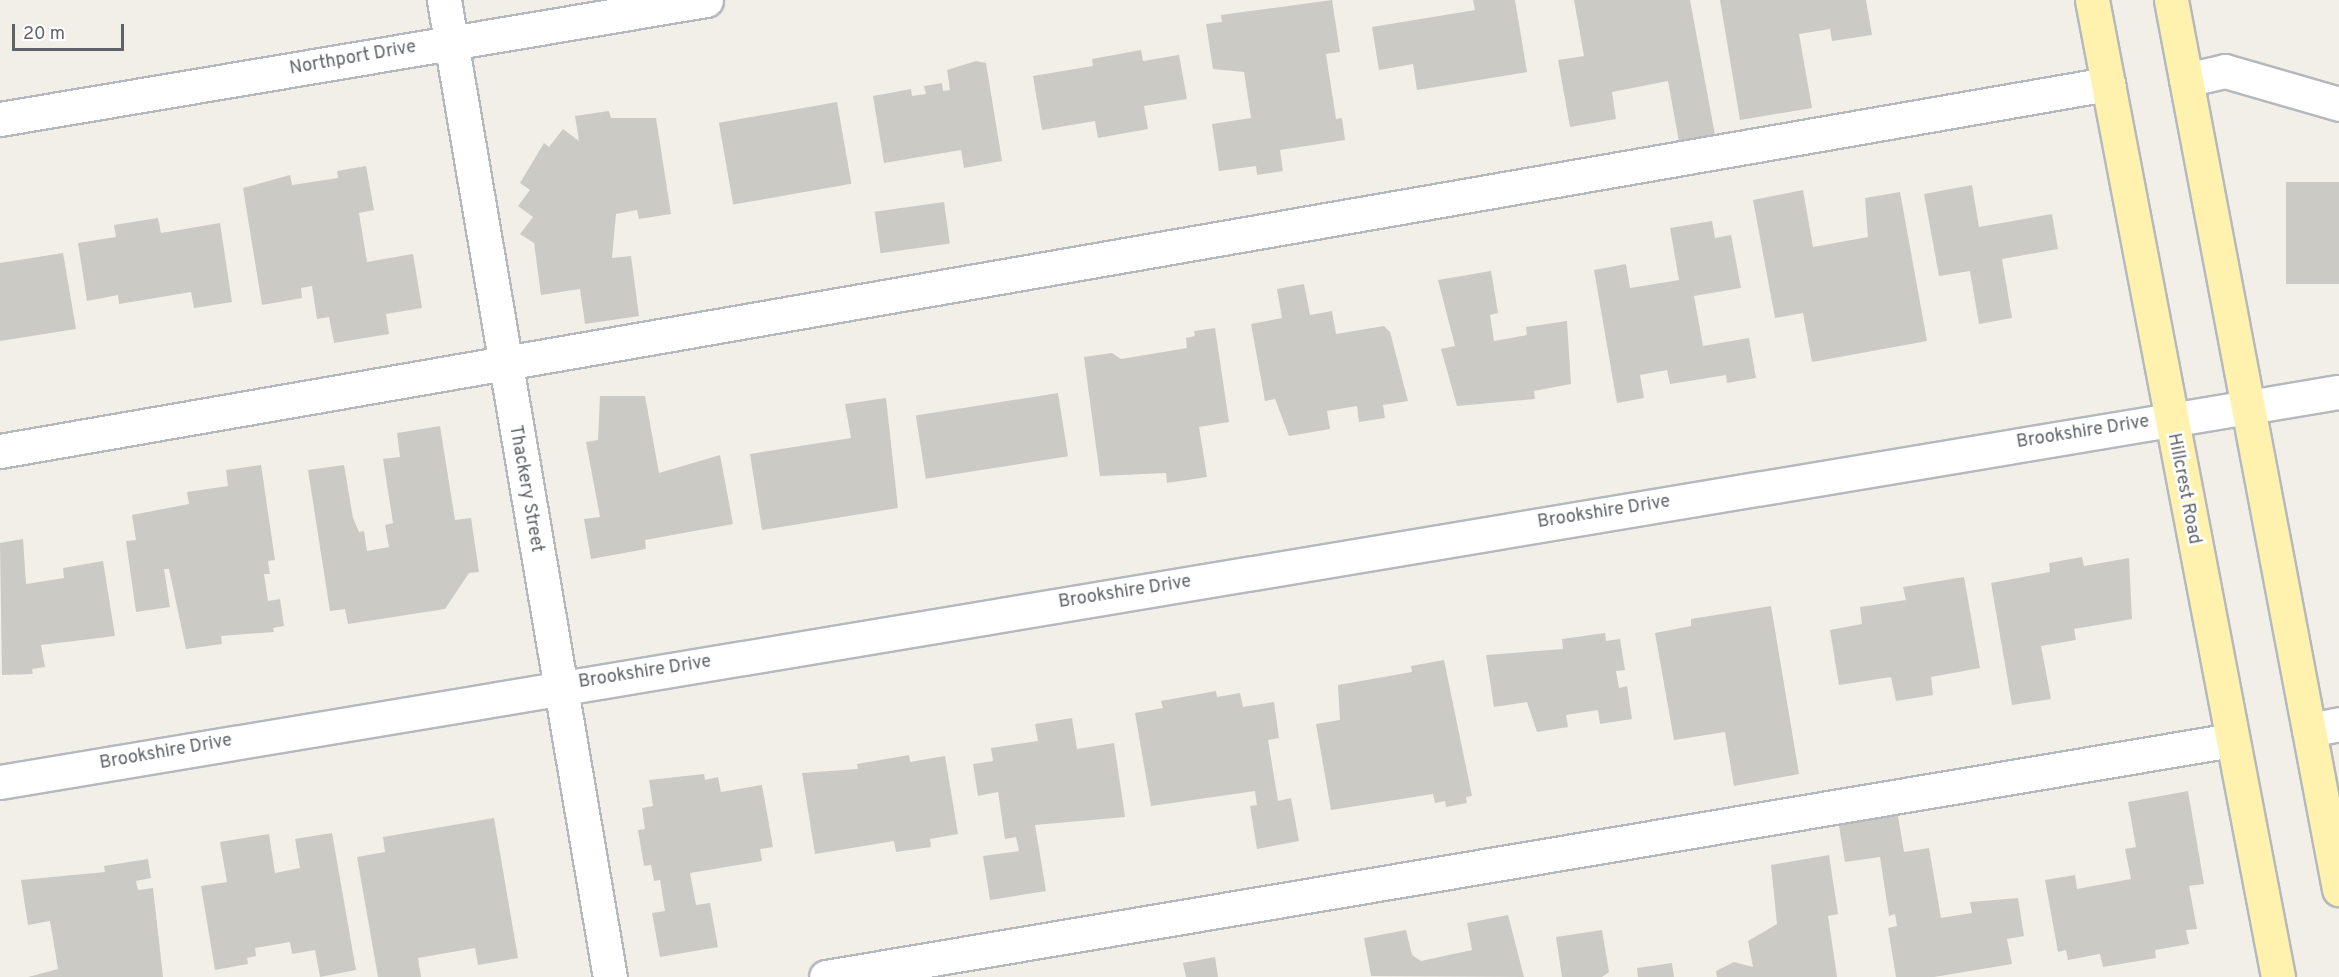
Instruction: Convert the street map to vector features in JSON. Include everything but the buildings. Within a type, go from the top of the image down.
[{"type":"main road","name":"Hillcrest Road","points":[[2092,0],[2278,977]]},
{"type":"main road","points":[[2172,0],[2249,404],[2324,727],[2339,889]]},
{"type":"street","name":"Thackery Street","points":[[444,0],[504,367],[610,977]]},
{"type":"street","name":"Northport Drive","points":[[0,119],[706,0]]},
{"type":"street","points":[[2186,80],[2225,71],[2339,104]]},
{"type":"street","points":[[0,451],[504,367],[2108,84]]},
{"type":"street","name":"Brookshire Drive","points":[[0,782],[2249,404],[2339,392]]},
{"type":"street","points":[[826,977],[2232,740]]}]
